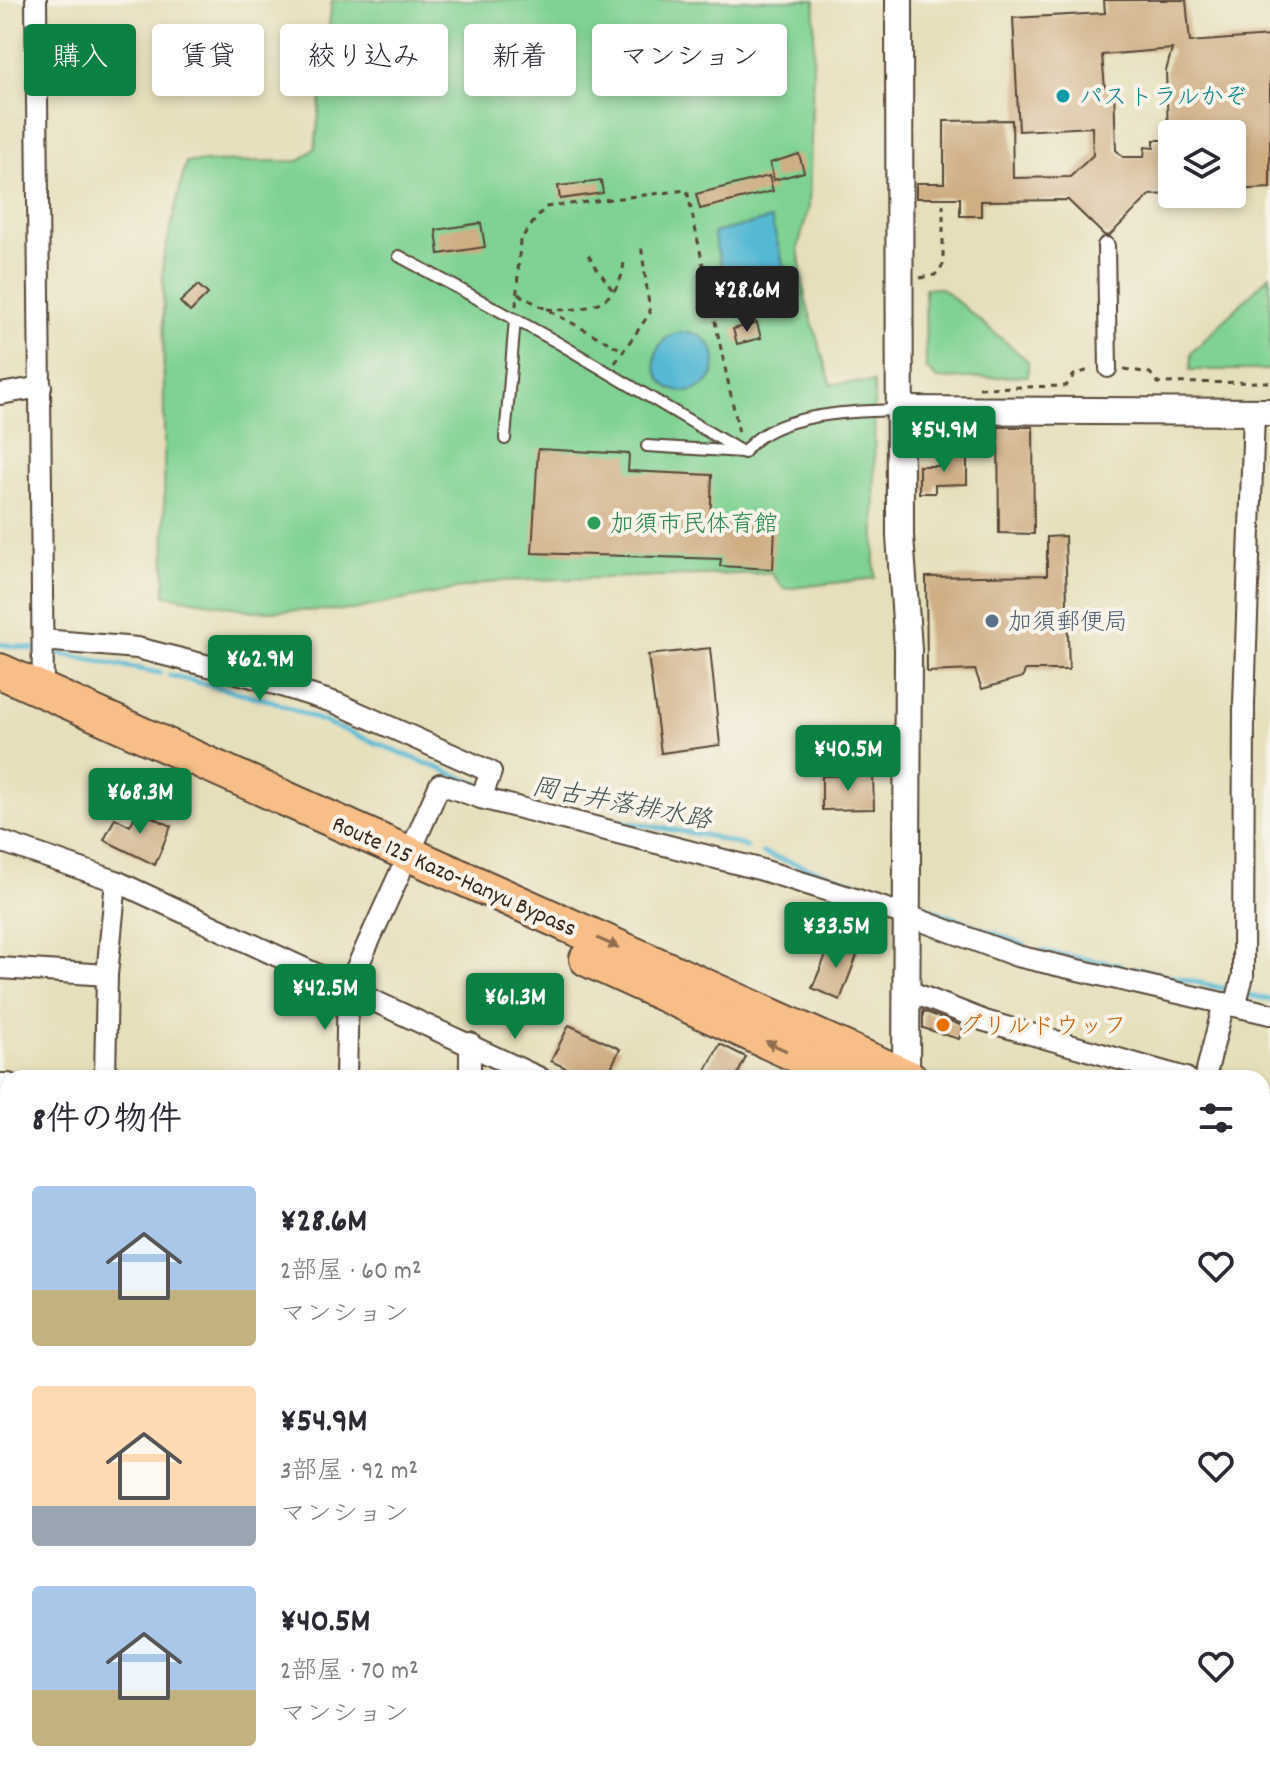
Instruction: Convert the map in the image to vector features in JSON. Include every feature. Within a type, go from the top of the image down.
[{"type":"highway","name":"Route 125 Kazo-Hanyu Bypass","points":[[0,671],[830,1070]]},
{"type":"highway","name":"Route 125 Kazo-Hanyu Bypass","points":[[0,694],[891,1070]]},
{"type":"street","points":[[36,0],[43,690]]},
{"type":"street","points":[[899,0],[900,536],[908,649],[907,1070]]},
{"type":"street","points":[[1106,246],[1108,369]]},
{"type":"street","points":[[0,394],[41,387]]},
{"type":"street","points":[[899,410],[1262,412],[1244,704],[1246,862],[1234,998],[1208,1070]]},
{"type":"street","points":[[43,647],[137,648],[322,698],[491,772],[485,789]]},
{"type":"street","points":[[346,1070],[348,987],[440,784],[485,789],[714,857],[907,905],[1017,956],[1234,998],[1270,1014]]},
{"type":"street","points":[[0,841],[116,881],[524,1070]]},
{"type":"street","points":[[105,1070],[107,975],[116,881]]},
{"type":"street","points":[[0,968],[107,975]]},
{"type":"street","points":[[906,990],[985,1021],[1158,1070]]},
{"type":"street","points":[[470,1043],[470,1070]]},
{"type":"lane","points":[[399,256],[515,319],[744,453]]},
{"type":"lane","points":[[505,439],[515,319]]},
{"type":"lane","points":[[744,453],[748,446],[776,430],[827,412],[899,410]]},
{"type":"lane","points":[[647,446],[744,453]]},
{"type":"path","points":[[515,319],[520,240],[545,207],[687,190],[744,453]]},
{"type":"path","points":[[913,279],[935,275],[943,265],[943,205]]},
{"type":"path","points":[[609,373],[650,313],[641,244]]},
{"type":"path","points":[[588,255],[613,291]]},
{"type":"path","points":[[544,309],[584,310],[603,304],[623,276],[624,260]]},
{"type":"path","points":[[516,293],[624,351]]},
{"type":"path","points":[[975,388],[1066,386],[1074,375],[1091,369],[1138,369],[1150,373],[1158,383],[1270,382]]},
{"type":"green space","points":[[332,0],[815,0],[809,207],[798,248],[805,298],[831,384],[874,382],[875,578],[784,589],[771,573],[497,581],[352,610],[255,611],[165,595],[163,261],[186,162],[299,161],[315,148],[321,96],[448,96],[448,24],[329,24]]},
{"type":"green space","points":[[1270,275],[1270,370],[1190,370],[1191,353]]},
{"type":"green space","points":[[925,288],[941,288],[1028,361],[1028,376],[937,379],[926,368]]},
{"type":"water","points":[[771,219],[784,267],[725,281],[713,233]]},
{"type":"water","points":[[775,280],[781,304],[732,316],[726,292]]},
{"type":"water","points":[[685,332],[696,334],[706,341],[713,351],[713,373],[706,383],[696,390],[685,392],[674,390],[664,383],[657,373],[655,362],[657,351],[664,341],[674,334]]},
{"type":"building","points":[[1104,0],[1186,0],[1190,42],[1270,36],[1270,188],[1246,189],[1246,120],[1168,120],[1166,71],[1172,49],[1102,55],[1105,88],[1114,87],[1116,150],[1123,157],[1144,157],[1145,147],[1154,148],[1154,140],[1158,140],[1158,195],[1150,195],[1109,236],[1104,235],[1068,200],[981,201],[981,216],[960,216],[960,198],[916,198],[916,183],[944,183],[944,121],[1012,120],[1013,178],[1070,177],[1093,155],[1092,127],[1019,131],[1013,18],[1105,13]]},
{"type":"building","points":[[799,154],[804,172],[774,180],[770,163]]},
{"type":"building","points":[[769,176],[773,191],[700,209],[696,194]]},
{"type":"building","points":[[601,181],[603,193],[560,199],[558,186]]},
{"type":"building","points":[[481,223],[485,247],[439,254],[436,230]]},
{"type":"building","points":[[198,285],[208,294],[190,312],[180,302]]},
{"type":"building","points":[[757,323],[761,338],[737,344],[733,329]]},
{"type":"building","points":[[998,427],[1033,427],[1034,534],[999,533]]},
{"type":"building","points":[[538,449],[629,454],[628,471],[712,475],[710,524],[775,527],[773,569],[720,566],[721,559],[532,553]]},
{"type":"building","points":[[967,455],[967,484],[935,485],[935,493],[919,493],[919,466],[945,466],[945,456]]},
{"type":"building","points":[[1065,536],[1069,670],[1025,670],[1023,677],[982,689],[975,670],[927,672],[926,577],[1047,575],[1047,537]]},
{"type":"building","points":[[710,648],[720,745],[661,753],[648,655]]},
{"type":"building","points":[[873,775],[874,809],[822,810],[822,776]]},
{"type":"building","points":[[138,810],[171,826],[155,865],[104,840],[115,818],[130,826]]},
{"type":"building","points":[[832,941],[859,950],[840,1000],[812,988]]},
{"type":"building","points":[[923,1011],[963,1026],[959,1039],[923,1028]]},
{"type":"building","points":[[569,1025],[620,1049],[610,1070],[570,1070],[551,1061]]},
{"type":"building","points":[[720,1044],[746,1057],[740,1070],[706,1070]]},
{"type":"waterway","name":"岡古井落排水路","points":[[0,644],[34,649]]},
{"type":"waterway","name":"岡古井落排水路","points":[[56,653],[160,673]]},
{"type":"waterway","name":"岡古井落排水路","points":[[169,675],[272,701],[480,785]]},
{"type":"waterway","name":"岡古井落排水路","points":[[596,817],[709,836],[747,847]]},
{"type":"waterway","name":"岡古井落排水路","points":[[762,853],[887,893]]},
{"type":"waterway","name":"岡古井落排水路","points":[[923,906],[1025,945]]},
{"type":"waterway","name":"岡古井落排水路","points":[[1041,951],[1120,965]]},
{"type":"waterway","name":"岡古井落排水路","points":[[1134,968],[1235,991]]},
{"type":"waterway","name":"岡古井落排水路","points":[[1249,995],[1270,1000]]},
{"type":"place","name":"パストラルかぞ","points":[[1063,96]]},
{"type":"place","name":"加須市民体育館","points":[[594,523]]},
{"type":"place","name":"加須郵便局","points":[[992,621]]},
{"type":"place","name":"グリルドウッフ","points":[[943,1025]]}]
